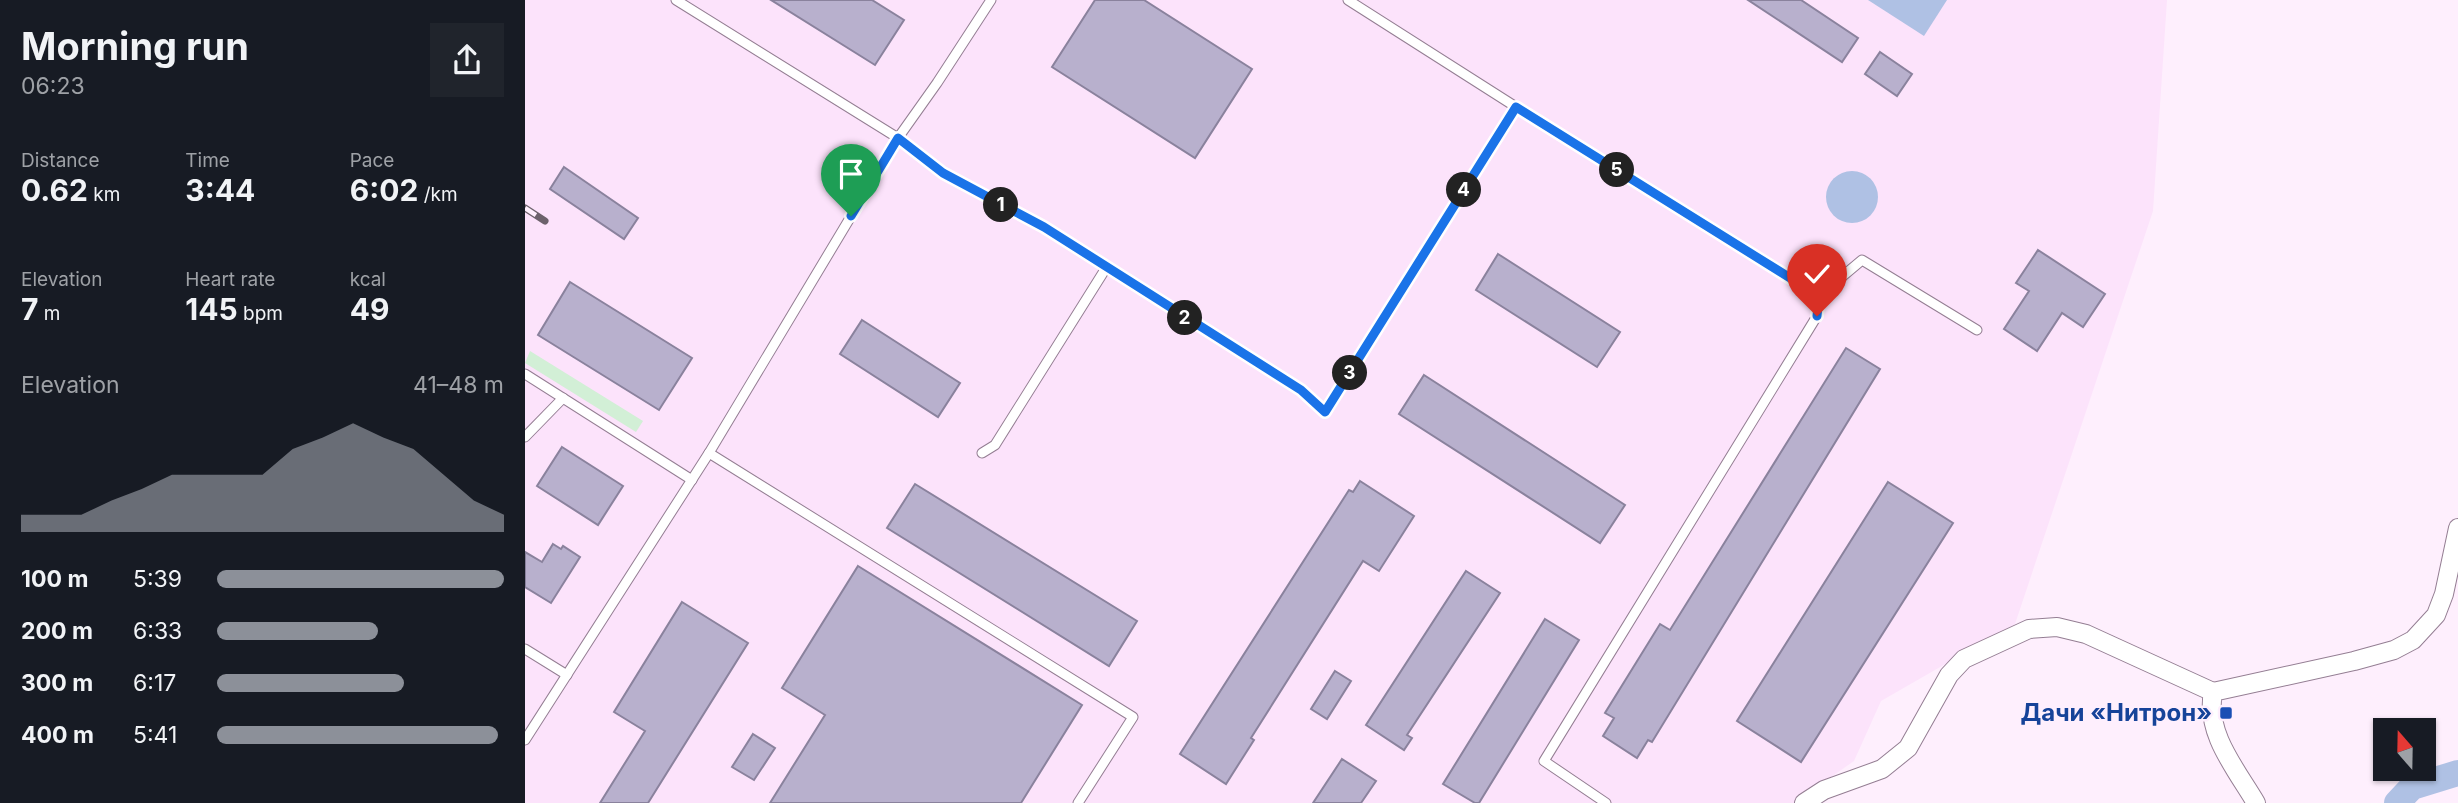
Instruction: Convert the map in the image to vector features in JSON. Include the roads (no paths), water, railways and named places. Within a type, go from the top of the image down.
[{"type":"street","points":[[1804,803],[1824,790],[1882,769],[1891,762],[1908,748],[1949,675],[1964,659],[2029,628],[2057,627],[2086,634],[2213,692],[2394,650],[2413,640],[2436,615],[2444,594],[2458,528]]},
{"type":"street","points":[[2213,692],[2211,703],[2215,733],[2256,803]]},
{"type":"lane","points":[[676,0],[898,138],[943,173],[1044,227],[1301,390],[1325,412],[1516,107]]},
{"type":"lane","points":[[525,740],[709,453],[898,138],[991,0]]},
{"type":"lane","points":[[1348,0],[1819,296]]},
{"type":"lane","points":[[1606,803],[1544,761],[1817,316],[1819,296],[1862,260],[1977,330]]},
{"type":"lane","points":[[982,453],[995,445],[1106,268]]},
{"type":"lane","points":[[525,373],[692,480]]},
{"type":"lane","points":[[525,437],[563,398]]},
{"type":"lane","points":[[709,453],[1133,717],[1078,803]]},
{"type":"lane","points":[[525,649],[567,675]]},
{"type":"water","points":[[1868,0],[1947,0],[1924,36]]},
{"type":"water","points":[[1852,171],[1862,173],[1870,179],[1876,187],[1876,207],[1870,215],[1862,221],[1852,223],[1842,221],[1834,215],[1828,207],[1826,197],[1828,187],[1834,179],[1842,173]]},
{"type":"waterway","points":[[2397,803],[2412,787],[2458,773]]},
{"type":"railway","points":[[525,208],[545,221]]},
{"type":"place","name":"Дачи «Нитрон»","points":[[2226,713]]}]
